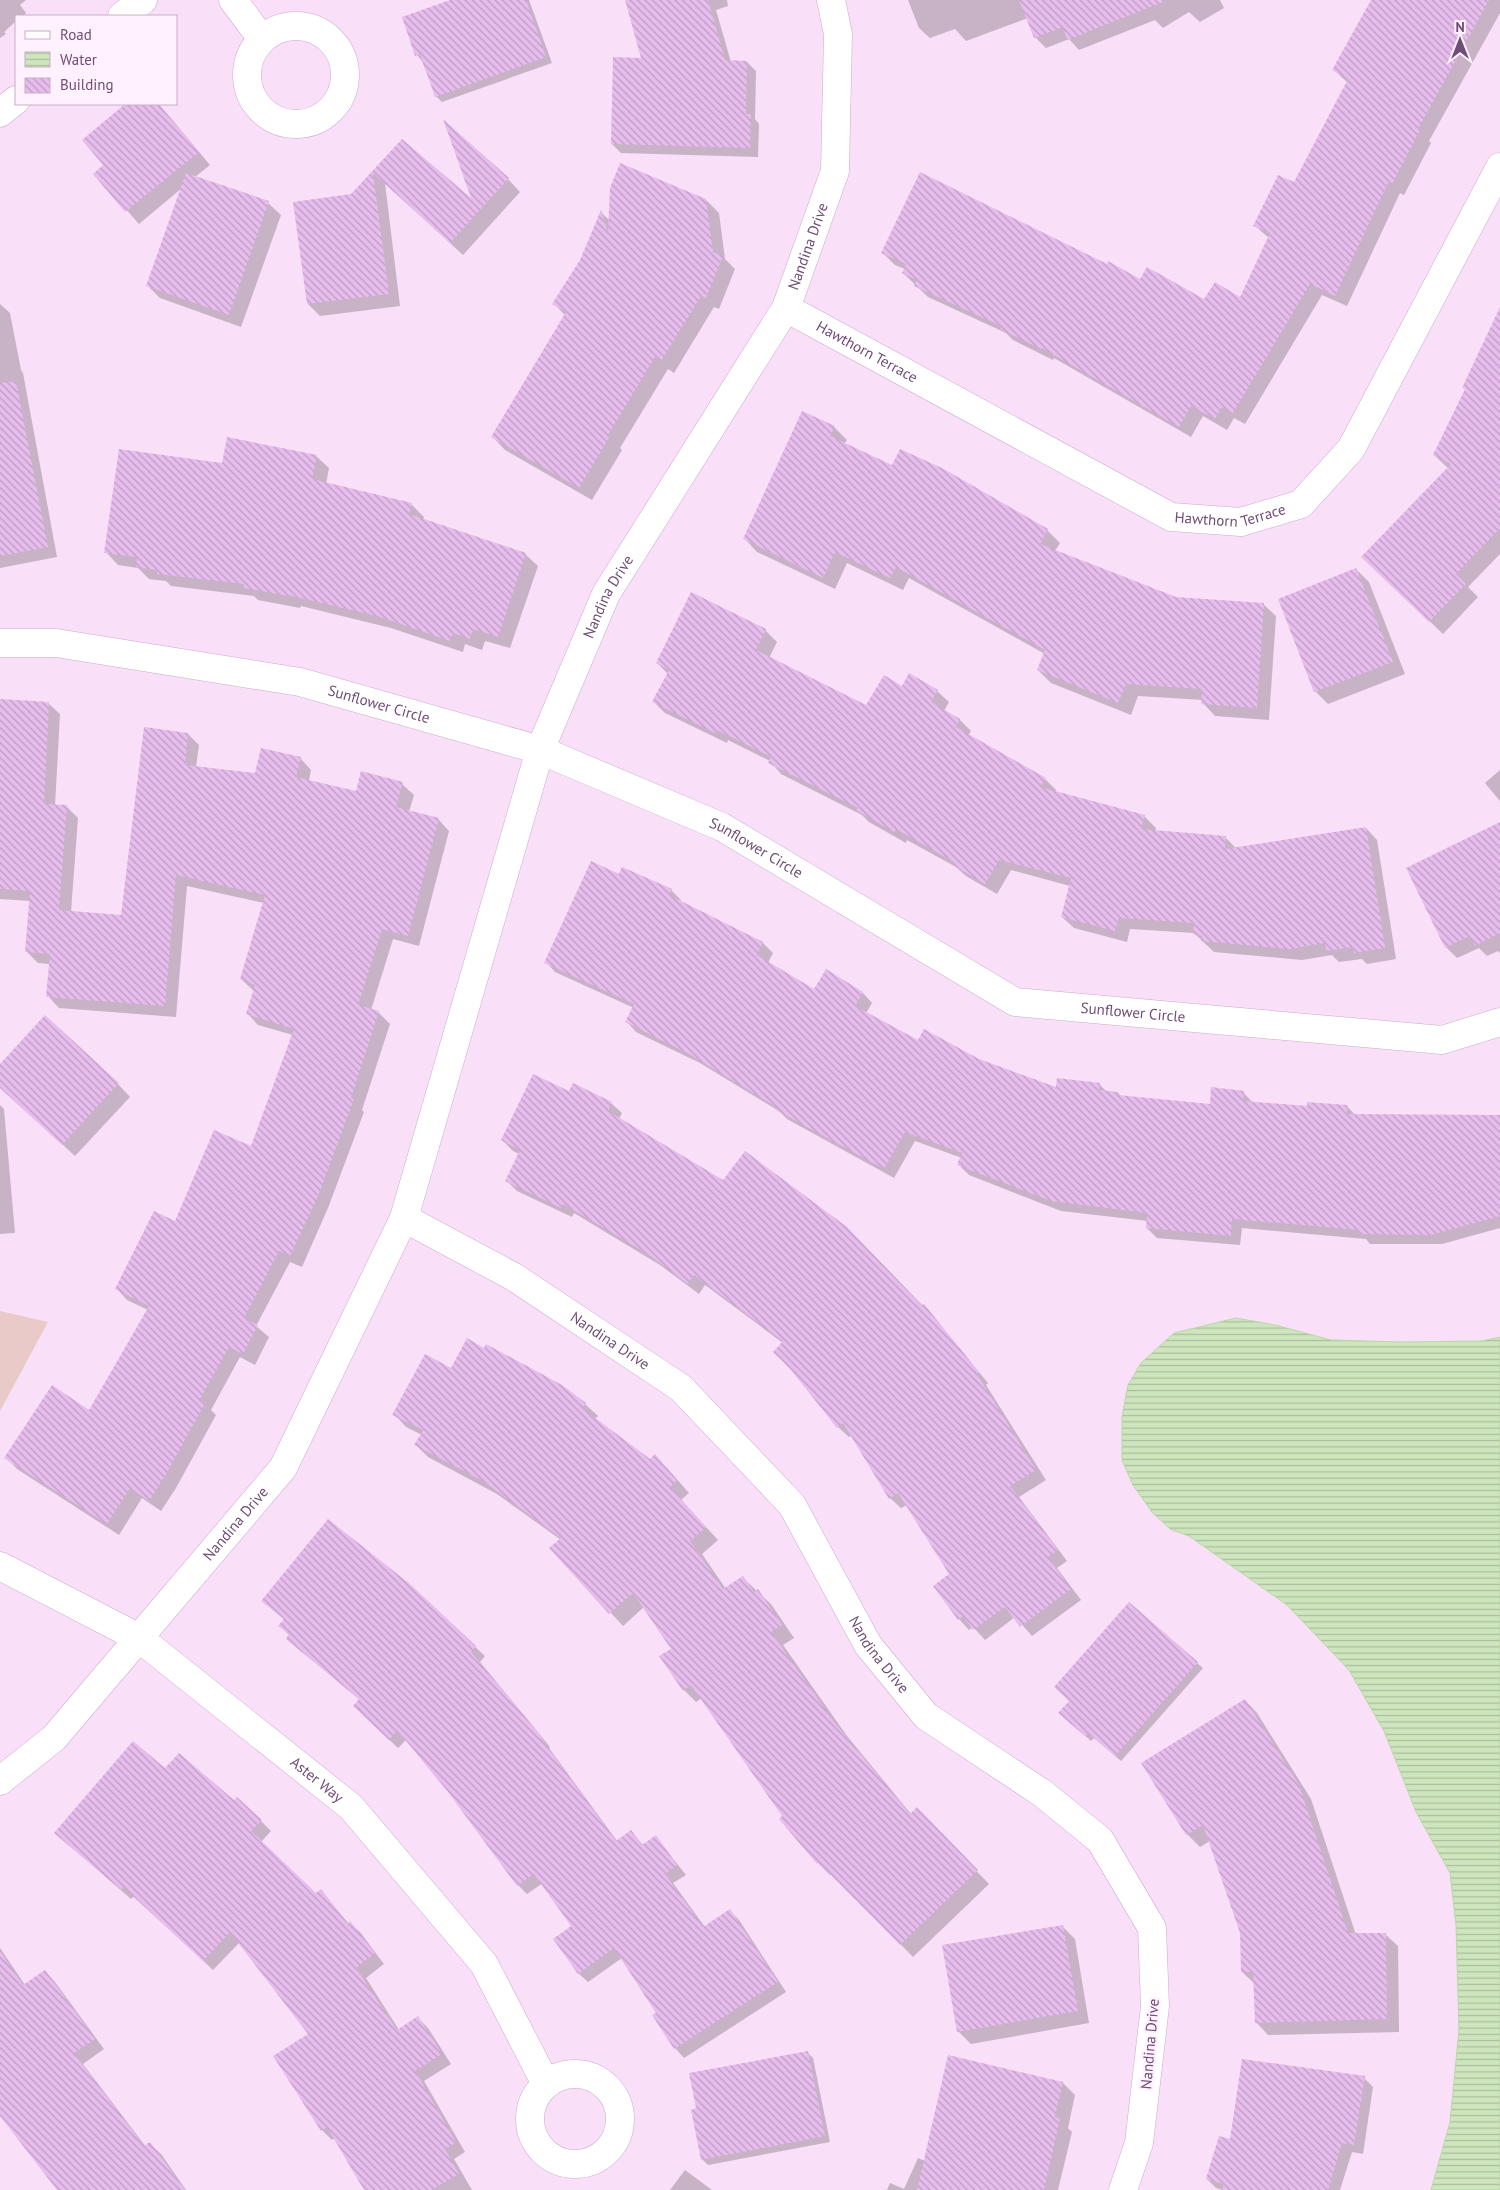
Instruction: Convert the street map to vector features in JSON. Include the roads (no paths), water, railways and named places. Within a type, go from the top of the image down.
[{"type":"street","points":[[123,15],[143,0]]},
{"type":"street","points":[[233,0],[262,39]]},
{"type":"street","name":"Nandina Drive","points":[[0,1781],[54,1738],[283,1468],[404,1218],[540,750],[606,594],[786,308],[835,171],[838,34],[831,0]]},
{"type":"street","points":[[0,113],[15,101]]},
{"type":"street","name":"Hawthorn Terrace","points":[[786,308],[1172,517],[1241,522],[1301,504],[1351,449],[1500,167]]},
{"type":"street","name":"Sunflower Circle","points":[[0,643],[56,643],[300,682],[540,750],[722,827],[1015,1002],[1442,1040],[1500,1022]]},
{"type":"street","name":"Nandina Drive","points":[[404,1218],[514,1277],[681,1388],[792,1505],[868,1645],[926,1716],[1042,1793],[1100,1840],[1152,1928],[1155,2006],[1139,2143],[1123,2190]]},
{"type":"street","name":"Aster Way","points":[[0,1566],[139,1638],[351,1807],[484,1964],[546,2084]]},
{"type":"water","points":[[1236,1318],[1275,1325],[1331,1340],[1401,1342],[1482,1341],[1500,1337],[1500,2190],[1431,2190],[1450,2122],[1459,2030],[1456,1925],[1450,1873],[1416,1812],[1384,1731],[1349,1670],[1287,1605],[1189,1536],[1170,1529],[1152,1512],[1133,1485],[1122,1460],[1122,1417],[1128,1385],[1141,1363],[1174,1333]]}]
